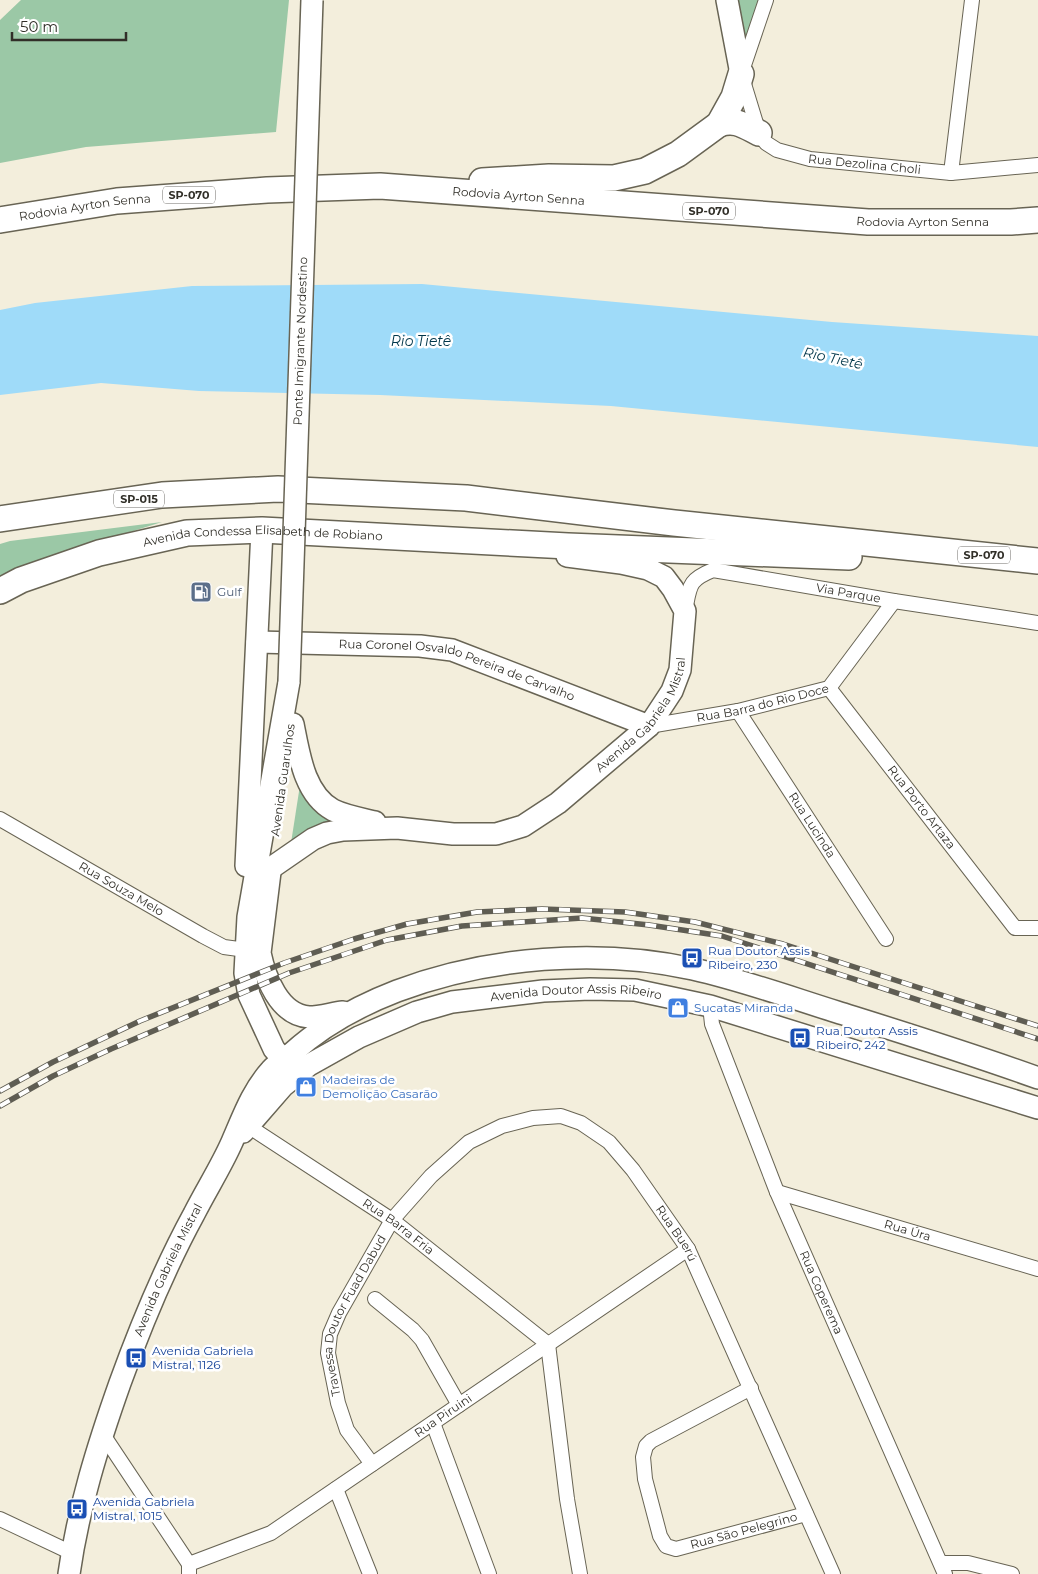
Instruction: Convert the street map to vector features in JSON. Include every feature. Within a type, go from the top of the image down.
[{"type":"highway","points":[[719,124],[734,97],[741,74]]},
{"type":"highway","points":[[380,186],[549,177],[614,178],[645,171],[678,154],[719,124],[728,120],[759,133]]},
{"type":"highway","name":"Rodovia Ayrton Senna","points":[[0,220],[117,201],[267,190],[380,186],[868,222],[1011,222],[1038,220]]},
{"type":"highway","name":"SP-015","points":[[0,519],[162,496],[278,489]]},
{"type":"highway","name":"SP-070","points":[[278,489],[466,498],[674,523],[1038,561]]},
{"type":"highway","name":"Avenida Condessa Elisabeth de Robiano","points":[[0,591],[21,580],[98,553],[187,533],[262,530],[891,559],[930,549]]},
{"type":"main road","name":"Ponte Imigrante Nordestino","points":[[289,682],[312,0]]},
{"type":"main road","points":[[727,0],[741,74]]},
{"type":"main road","name":"Avenida Guarulhos","points":[[262,530],[246,860],[248,917],[244,973],[249,995],[274,1049],[290,1068]]},
{"type":"main road","points":[[534,544],[560,555],[621,563],[648,569],[664,577],[673,588],[685,611]]},
{"type":"main road","name":"Avenida Gabriela Mistral","points":[[271,868],[313,839],[327,833],[343,830],[397,828],[453,834],[496,834],[523,826],[558,803],[649,726],[672,691],[680,670],[685,611]]},
{"type":"main road","name":"Rua Coronel Osvaldo Pereira de Carvalho","points":[[257,642],[420,646],[452,650],[649,726]]},
{"type":"main road","name":"Avenida Guarulhos","points":[[289,682],[293,724],[260,952],[274,992],[284,1004],[295,1012],[308,1017],[354,1010]]},
{"type":"main road","name":"Avenida Guarulhos","points":[[248,917],[289,682]]},
{"type":"main road","name":"Avenida Gabriela Mistral","points":[[293,724],[299,755],[310,786],[319,801],[335,811],[397,828]]},
{"type":"main road","points":[[290,1068],[311,1036],[367,1003],[436,978],[496,965],[561,959],[640,960],[724,977],[1038,1078]]},
{"type":"main road","points":[[635,990],[641,978],[640,960]]},
{"type":"main road","points":[[710,1006],[712,992],[724,977]]},
{"type":"main road","name":"Avenida Doutor Assis Ribeiro","points":[[290,1068],[309,1065],[358,1037],[417,1012],[452,1002],[543,991],[635,990],[710,1006],[1038,1108]]},
{"type":"main road","points":[[255,1092],[260,1061],[259,1017]]},
{"type":"main road","name":"Avenida Gabriela Mistral","points":[[69,1574],[84,1495],[102,1432],[155,1293],[173,1252],[244,1123],[255,1092],[271,1069],[290,1068],[283,1086],[244,1123]]},
{"type":"street","points":[[759,133],[741,74],[766,0]]},
{"type":"street","points":[[951,173],[972,0]]},
{"type":"street","name":"Rua Dezolina Choli","points":[[759,133],[766,143],[778,150],[810,159],[951,173],[1038,165]]},
{"type":"street","name":"Via Parque","points":[[685,611],[690,585],[699,576],[713,570],[1038,623]]},
{"type":"street","name":"Rua Barra do Rio Doce","points":[[649,726],[738,712],[829,688],[894,601]]},
{"type":"street","name":"Rua Porto Artaza","points":[[829,688],[1015,928],[1038,928]]},
{"type":"street","name":"Rua Lucinda","points":[[738,712],[886,939]]},
{"type":"street","name":"Rua Souza Melo","points":[[0,819],[203,936],[224,947],[246,950]]},
{"type":"street","name":"Rua Coperema","points":[[710,1006],[712,1024],[777,1192],[943,1568]]},
{"type":"street","name":"Rua Buerú","points":[[392,1220],[431,1176],[469,1142],[502,1126],[533,1118],[562,1116],[581,1123],[609,1142],[633,1170],[688,1249],[833,1574]]},
{"type":"street","name":"Rua Barra Fria","points":[[244,1123],[392,1220],[548,1344]]},
{"type":"street","name":"Rua Úra","points":[[777,1192],[1038,1269]]},
{"type":"street","name":"Travessa Doutor Fuad Dabud","points":[[372,1464],[347,1430],[338,1402],[328,1352],[330,1334],[339,1313],[392,1220]]},
{"type":"street","name":"Rua Piruini","points":[[189,1569],[270,1533],[688,1249]]},
{"type":"street","points":[[375,1298],[422,1340],[459,1405]]},
{"type":"street","points":[[548,1344],[567,1498],[580,1574]]},
{"type":"street","name":"Rua São Pelegrino","points":[[751,1388],[651,1441],[646,1446],[643,1457],[645,1479],[660,1536],[666,1546],[676,1549],[806,1514]]},
{"type":"street","points":[[433,1423],[489,1574]]},
{"type":"street","points":[[102,1432],[189,1569]]},
{"type":"street","points":[[336,1489],[370,1574]]},
{"type":"street","points":[[0,1519],[72,1553]]},
{"type":"street","points":[[943,1568],[968,1563],[1012,1574]]},
{"type":"green space","points":[[21,0],[289,0],[276,132],[86,147],[0,163],[0,20]]},
{"type":"green space","points":[[727,0],[766,0],[741,74]]},
{"type":"green space","points":[[162,522],[47,558],[0,581],[0,544],[10,541]]},
{"type":"green space","points":[[300,785],[329,821],[291,843]]},
{"type":"water","name":"Rio Tietê","points":[[422,284],[832,322],[1038,336],[1038,447],[611,406],[380,395],[199,391],[101,383],[0,395],[0,310],[35,303],[192,286]]},
{"type":"railway","points":[[0,1091],[53,1062],[140,1021],[284,963],[354,939],[407,924],[477,912],[542,909],[625,912],[695,922],[783,944],[1038,1026]]},
{"type":"railway","points":[[0,1106],[53,1076],[111,1049],[289,973],[387,940],[462,926],[582,918],[649,925],[722,936],[1038,1039]]},
{"type":"place","name":"Gulf","points":[[201,592]]},
{"type":"place","name":"Rua Doutor Assis Ribeiro, 230","points":[[692,958]]},
{"type":"place","name":"Sucatas Miranda","points":[[678,1008]]},
{"type":"place","name":"Rua Doutor Assis Ribeiro, 242","points":[[800,1038]]},
{"type":"place","name":"Madeiras de Demolição Casarão","points":[[306,1087]]},
{"type":"place","name":"Avenida Gabriela Mistral, 1126","points":[[136,1358]]},
{"type":"place","name":"Avenida Gabriela Mistral, 1015","points":[[77,1509]]}]
